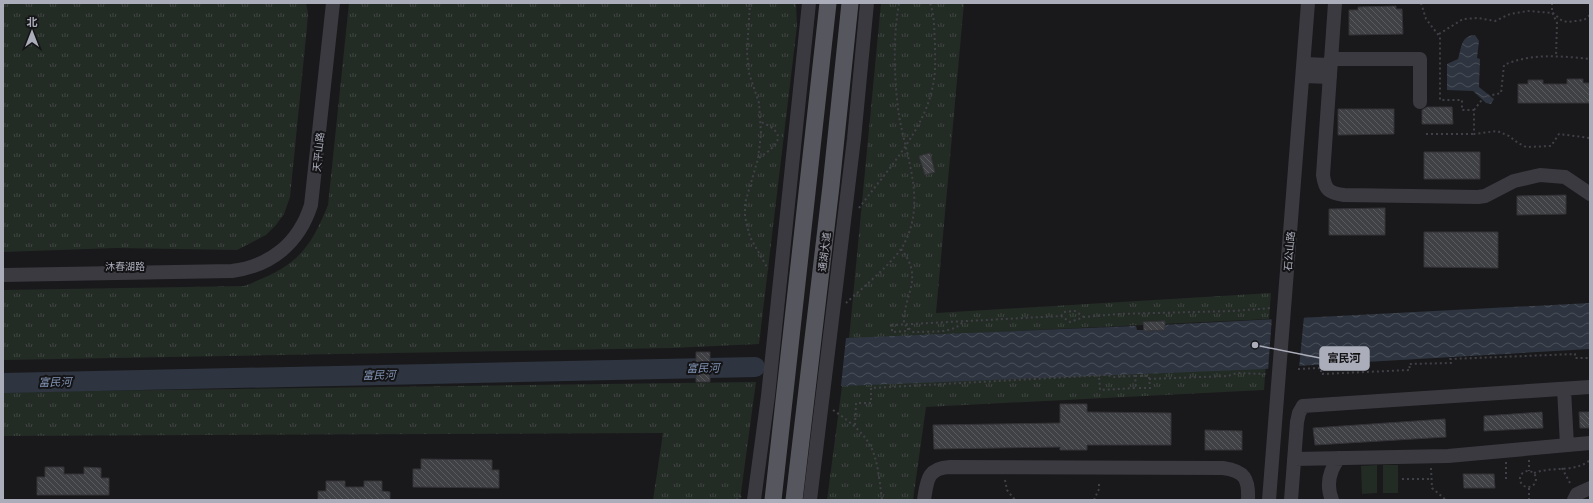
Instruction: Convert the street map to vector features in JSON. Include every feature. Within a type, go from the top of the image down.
[{"type":"main road","points":[[773,500],[828,3]]},
{"type":"main road","name":"通湖大道","points":[[794,500],[831,186],[850,3]]},
{"type":"street","name":"天平山路","points":[[247,266],[278,246],[296,225],[302,211],[306,197],[326,3]]},
{"type":"street","name":"天平山路","points":[[247,266],[266,262],[283,250],[301,229],[307,219],[314,184],[333,3]]},
{"type":"street","points":[[754,500],[768,396],[809,3]]},
{"type":"street","points":[[810,500],[854,139],[867,3]]},
{"type":"street","name":"石公山路","points":[[1269,500],[1308,3]]},
{"type":"street","points":[[1335,3],[1323,175],[1324,186],[1336,194],[1478,197],[1491,194],[1514,182],[1540,175],[1565,177],[1590,194]]},
{"type":"street","points":[[1303,70],[1420,59],[1420,102]]},
{"type":"street","name":"沐春湖路","points":[[3,269],[79,266],[247,266]]},
{"type":"street","name":"沐春湖路","points":[[3,275],[110,272],[212,272],[247,266]]},
{"type":"street","points":[[1291,500],[1299,414],[1303,406],[1590,387]]},
{"type":"street","points":[[1564,388],[1568,445]]},
{"type":"street","points":[[1294,459],[1431,457],[1590,443]]},
{"type":"street","points":[[1332,500],[1330,495],[1330,476],[1332,466],[1338,458]]},
{"type":"street","points":[[924,500],[927,482],[934,470],[941,467],[1234,469],[1240,472],[1248,483],[1248,500]]},
{"type":"street","points":[[1575,497],[1590,488]]},
{"type":"path","points":[[750,3],[747,52],[749,73],[759,103],[761,122],[758,159],[745,203],[745,217],[750,238],[772,274]]},
{"type":"path","points":[[841,308],[901,249],[911,228],[915,192],[913,172],[898,110],[895,78],[896,22],[899,3]]},
{"type":"path","points":[[855,211],[906,145],[917,127],[933,86],[935,75],[934,17],[930,3]]},
{"type":"path","points":[[1421,3],[1426,19],[1440,37],[1440,100],[1462,100],[1462,110],[1474,110]]},
{"type":"path","points":[[1552,3],[1552,13],[1557,23],[1556,56]]},
{"type":"path","points":[[1439,34],[1464,20],[1478,18],[1495,21],[1510,14],[1528,11],[1552,13],[1561,20],[1568,22],[1584,20],[1590,15]]},
{"type":"path","points":[[1474,134],[1474,110],[1484,97],[1501,93],[1504,65],[1526,58],[1556,56],[1590,58]]},
{"type":"path","points":[[758,159],[777,144],[778,139],[778,134],[773,128],[761,122]]},
{"type":"path","points":[[1426,134],[1474,134],[1497,131],[1509,136],[1526,147],[1551,146],[1559,134],[1590,138]]},
{"type":"path","points":[[901,249],[909,259],[912,280],[908,305],[904,315],[904,324],[913,332],[947,330],[961,325],[964,320]]},
{"type":"path","points":[[908,328],[908,331],[892,332],[892,325],[964,320],[1060,316],[1070,322],[1084,317],[1273,308],[1285,296]]},
{"type":"path","points":[[1060,316],[1064,312],[1075,311],[1084,317]]},
{"type":"path","points":[[1298,369],[1321,368],[1321,374],[1410,370],[1409,364],[1451,363],[1450,359],[1575,354],[1575,358],[1590,358]]},
{"type":"path","points":[[855,425],[856,404],[871,402],[871,388],[1099,376],[1149,376],[1149,378],[1228,376],[1237,373],[1266,374]]},
{"type":"path","points":[[1099,376],[1100,390],[1150,388],[1149,378]]},
{"type":"path","points":[[1135,376],[1136,388]]},
{"type":"path","points":[[830,408],[855,425],[868,439],[874,451],[882,500]]},
{"type":"path","points":[[1506,451],[1506,480]]},
{"type":"path","points":[[1431,457],[1430,479],[1432,488],[1446,500]]},
{"type":"path","points":[[1529,487],[1522,484],[1521,477],[1526,471],[1534,473],[1542,470],[1582,466],[1590,460]]},
{"type":"path","points":[[1006,467],[1007,490],[1015,500]]},
{"type":"path","points":[[1094,500],[1099,489],[1100,467]]},
{"type":"path","points":[[1562,468],[1575,497]]},
{"type":"path","points":[[1529,487],[1536,482],[1534,473]]},
{"type":"path","points":[[1402,479],[1430,479]]},
{"type":"path","points":[[1529,487],[1529,500]]},
{"type":"green space","points":[[3,3],[306,3],[308,13],[307,27],[290,197],[284,214],[276,225],[266,235],[237,250],[116,248],[3,252]]},
{"type":"green space","points":[[349,3],[796,3],[797,26],[759,344],[672,348],[3,360],[3,290],[244,286],[287,265],[306,248],[321,222],[328,205]]},
{"type":"green space","points":[[881,3],[964,3],[936,313],[1271,293],[1269,319],[849,339]]},
{"type":"green space","points":[[1266,362],[1264,390],[926,407],[913,500],[827,500],[842,386]]},
{"type":"green space","points":[[756,382],[740,500],[653,500],[663,433],[3,436],[3,392]]},
{"type":"green space","points":[[1377,465],[1377,493],[1362,494],[1361,466]]},
{"type":"green space","points":[[1383,465],[1398,465],[1398,493],[1383,493]]},
{"type":"water","points":[[1475,35],[1479,41],[1477,58],[1480,59],[1479,87],[1494,99],[1491,104],[1486,103],[1473,91],[1447,90],[1447,64],[1458,59],[1464,40]]},
{"type":"water","points":[[1590,303],[1590,349],[1265,369],[841,386],[846,338],[1136,326],[1137,330],[1161,330],[1161,325]]},
{"type":"pier","points":[[1304,316],[1299,368],[1268,371],[1272,317]]},
{"type":"building","points":[[1396,6],[1396,9],[1402,9],[1403,34],[1349,35],[1349,10],[1358,10],[1358,7]]},
{"type":"building","points":[[1567,79],[1583,79],[1583,83],[1590,83],[1590,103],[1518,103],[1518,84],[1528,84],[1528,80],[1543,80],[1543,84],[1567,84]]},
{"type":"building","points":[[1427,107],[1452,107],[1453,124],[1422,124],[1422,110]]},
{"type":"building","points":[[1338,109],[1394,109],[1394,134],[1338,135]]},
{"type":"building","points":[[1424,152],[1480,152],[1480,179],[1424,179]]},
{"type":"building","points":[[930,153],[935,172],[925,175],[919,156]]},
{"type":"building","points":[[1566,195],[1566,214],[1517,215],[1517,196]]},
{"type":"building","points":[[1385,208],[1385,235],[1329,235],[1329,209]]},
{"type":"building","points":[[1424,232],[1498,232],[1498,268],[1424,267]]},
{"type":"building","points":[[1165,321],[1165,330],[1144,331],[1143,322]]},
{"type":"building","points":[[696,352],[710,352],[710,382],[696,382]]},
{"type":"building","points":[[1060,404],[1087,404],[1087,412],[1171,413],[1171,445],[1087,445],[1087,450],[1060,450],[1060,447],[934,449],[933,425],[1060,423]]},
{"type":"building","points":[[1542,412],[1543,428],[1484,431],[1484,416]]},
{"type":"building","points":[[1579,412],[1590,412],[1590,428],[1580,428]]},
{"type":"building","points":[[1445,419],[1446,437],[1315,445],[1313,428]]},
{"type":"building","points":[[1205,430],[1242,431],[1242,450],[1205,450]]},
{"type":"building","points":[[421,459],[492,460],[492,470],[499,470],[499,488],[413,487],[413,469],[421,469]]},
{"type":"building","points":[[45,467],[64,467],[64,474],[84,474],[84,467],[101,468],[101,478],[109,478],[109,495],[37,495],[37,477],[45,477]]},
{"type":"building","points":[[1463,474],[1494,474],[1495,488],[1464,488]]},
{"type":"building","points":[[326,481],[345,481],[345,487],[364,487],[364,481],[382,481],[382,491],[390,492],[390,500],[318,500],[318,491],[326,491]]},
{"type":"waterway","name":"富民河","points":[[3,383],[755,367]]},
{"type":"place","name":"富民河","points":[[1255,345]]}]
